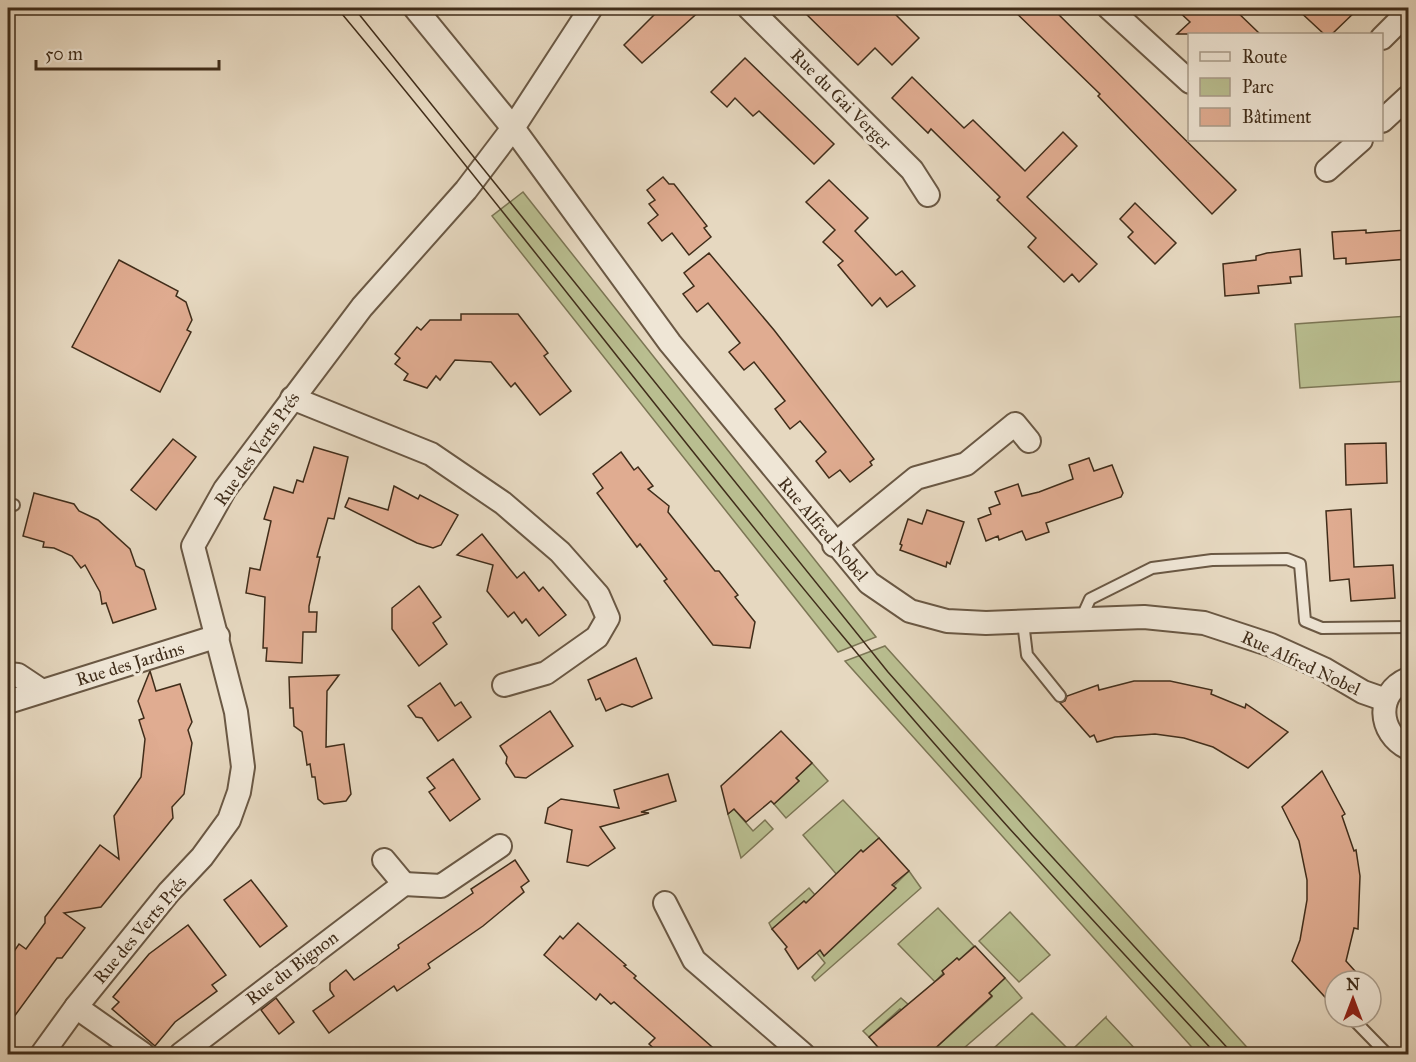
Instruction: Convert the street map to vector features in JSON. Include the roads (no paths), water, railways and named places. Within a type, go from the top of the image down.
[{"type":"street","name":"Rue Alfred Nobel","points":[[415,8],[513,128],[670,343],[834,544],[869,583],[910,611],[947,621],[1023,622],[1144,617],[1204,623],[1271,645],[1324,669],[1363,692],[1386,700]]},
{"type":"street","name":"Rue des Verts Prés","points":[[42,1054],[76,1006],[202,857],[229,820],[239,792],[243,758],[236,712],[194,546],[225,489],[292,398],[362,307],[466,190],[513,128],[591,8]]},
{"type":"street","name":"Rue du Gai Verger","points":[[749,8],[912,170],[928,195]]},
{"type":"street","points":[[1109,8],[1188,80]]},
{"type":"street","points":[[1383,37],[1408,12]]},
{"type":"street","points":[[1383,120],[1408,97]]},
{"type":"street","points":[[1327,170],[1360,141]]},
{"type":"street","points":[[292,398],[431,454],[503,503],[560,552],[598,595],[608,618],[597,637],[546,673],[504,685]]},
{"type":"street","points":[[834,544],[916,478],[966,464],[1016,425]]},
{"type":"street","name":"Rue des Jardins","points":[[8,702],[218,636]]},
{"type":"street","points":[[8,674],[18,675],[42,691]]},
{"type":"street","points":[[1408,679],[1392,690],[1386,700],[1385,723],[1397,742],[1408,748]]},
{"type":"street","points":[[384,860],[404,884],[441,886],[500,846]]},
{"type":"street","name":"Rue du Bignon","points":[[181,1054],[404,884]]},
{"type":"street","points":[[665,903],[694,960],[803,1054]]},
{"type":"street","points":[[76,1006],[143,1054]]},
{"type":"lane","points":[[1081,619],[1089,599],[1152,568],[1212,560],[1287,559],[1300,564],[1305,621],[1322,628],[1408,627]]},
{"type":"lane","points":[[1023,622],[1027,655],[1060,696]]},
{"type":"lane","points":[[1363,1029],[1387,1054]]},
{"type":"tram line","points":[[337,8],[464,163],[714,478],[886,688],[1026,847],[1216,1054]]},
{"type":"tram line","points":[[354,8],[888,672],[1032,835],[1233,1054]]}]
